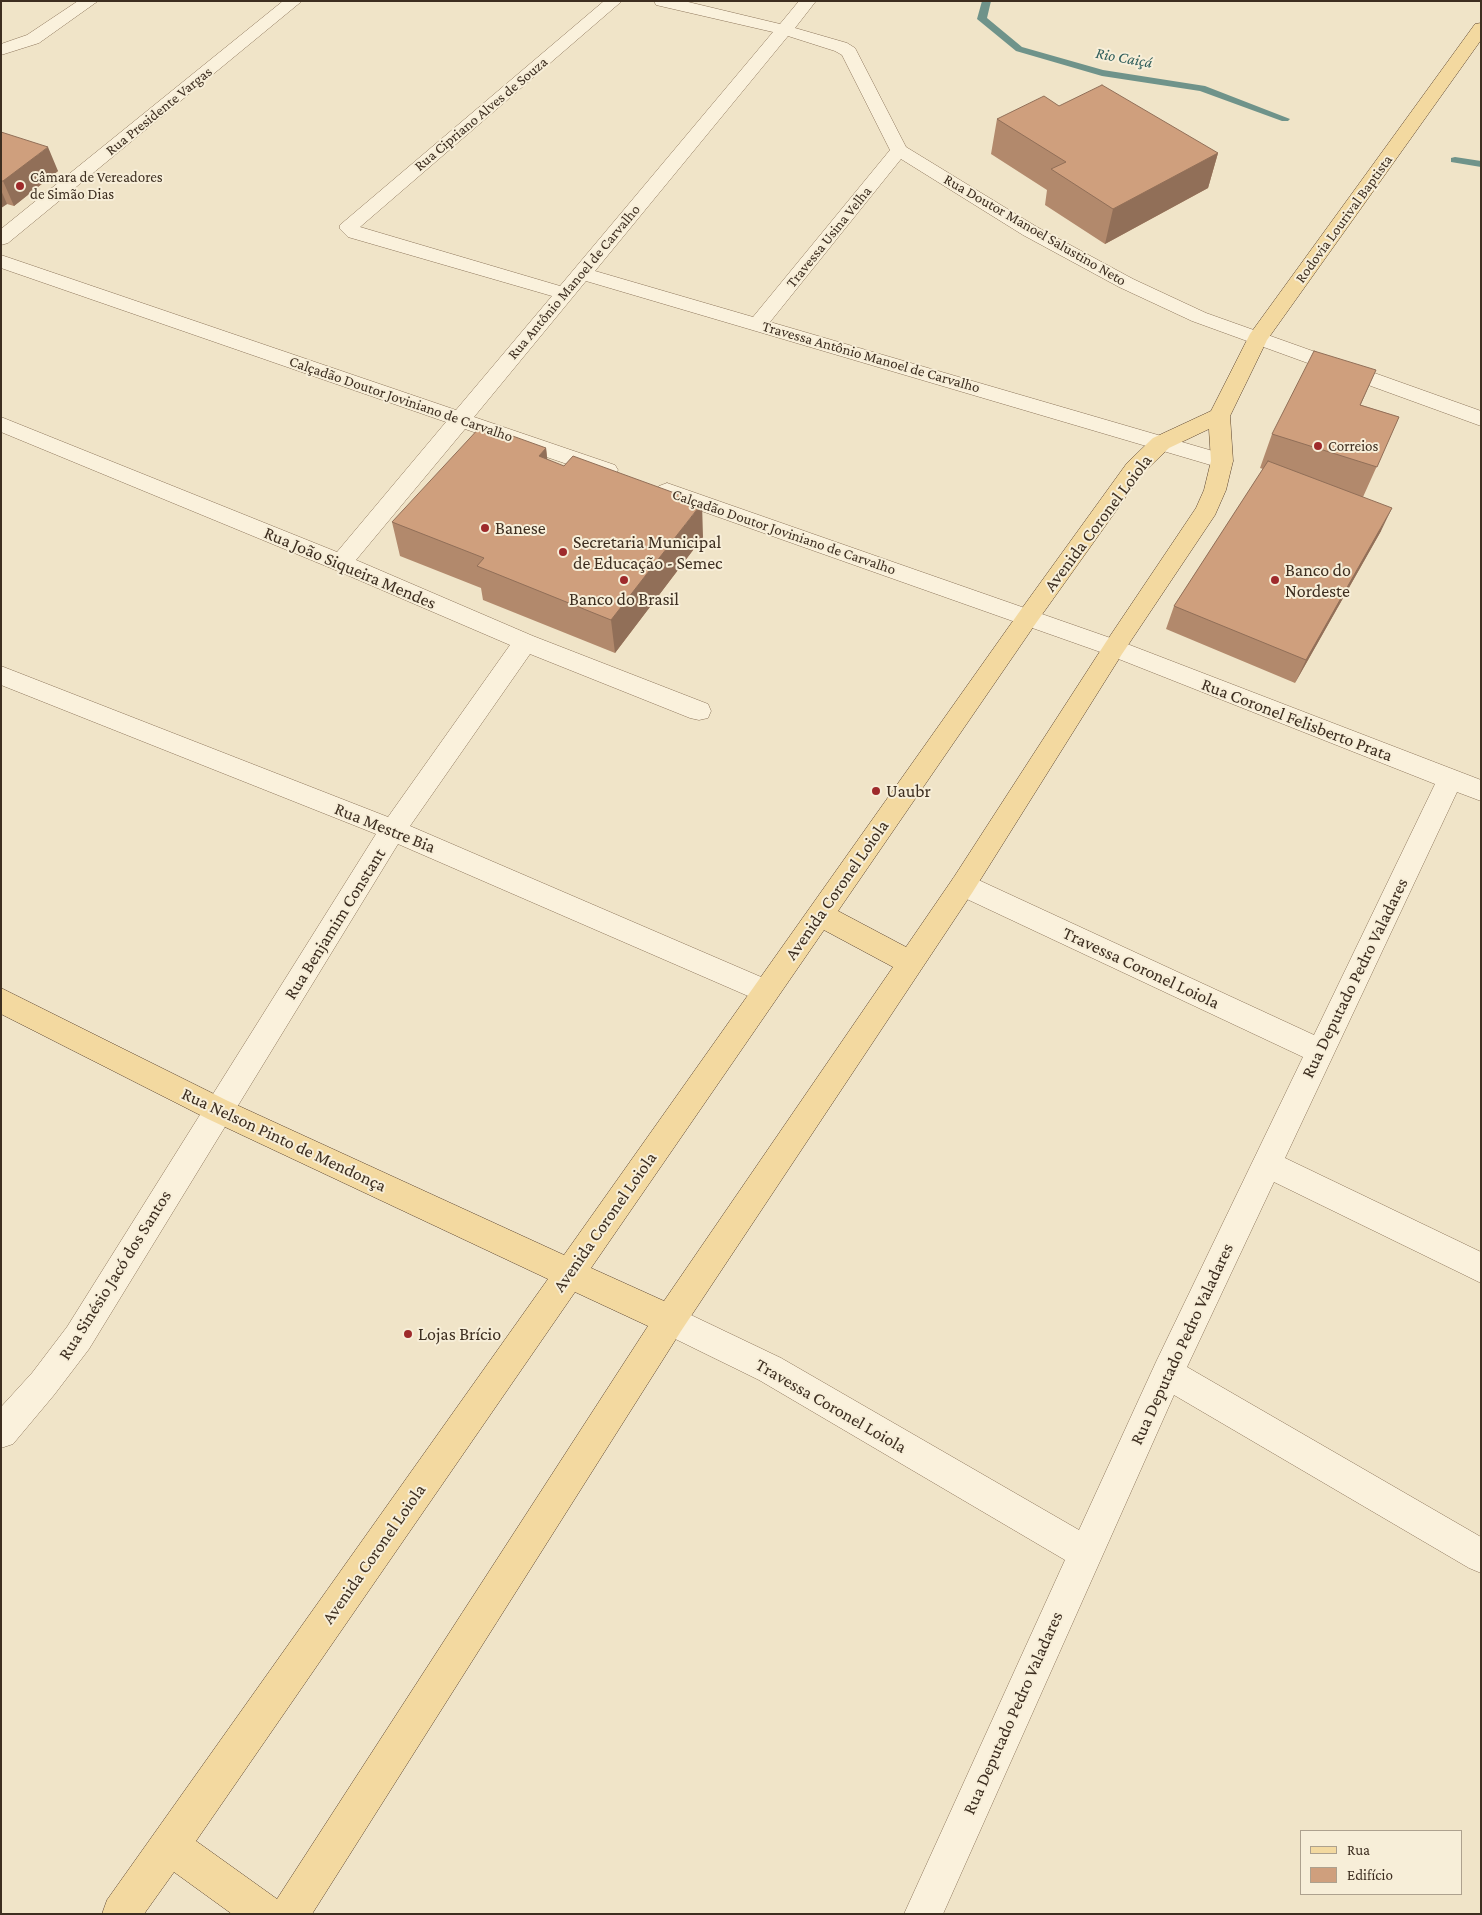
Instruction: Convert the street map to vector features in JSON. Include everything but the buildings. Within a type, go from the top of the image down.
[{"type":"main road","name":"Rodovia Lourival Baptista","points":[[1219,416],[1257,339],[1450,74],[1481,28]]},
{"type":"main road","name":"Avenida Coronel Loiola","points":[[121,1914],[765,991],[1135,468],[1161,443],[1219,416]]},
{"type":"main road","points":[[290,1914],[670,1320],[963,885],[1114,648],[1207,510],[1215,490],[1222,461],[1219,416]]},
{"type":"main road","points":[[820,915],[911,963]]},
{"type":"main road","name":"Rua Nelson Pinto de Mendonça","points":[[1,1000],[218,1110],[570,1273]]},
{"type":"main road","name":"Travessa Coronel Loiola","points":[[570,1273],[670,1320]]},
{"type":"main road","points":[[170,1846],[265,1914]]},
{"type":"street","name":"Rua Presidente Vargas","points":[[1,239],[294,1]]},
{"type":"street","name":"Rua Cipriano Alves de Souza","points":[[566,294],[355,234],[350,229],[350,225],[614,1]]},
{"type":"street","points":[[662,1],[785,30],[832,43],[849,52],[899,150]]},
{"type":"street","name":"Rua Antônio Manoel de Carvalho","points":[[341,563],[808,1]]},
{"type":"street","points":[[1,50],[33,40],[81,3]]},
{"type":"street","name":"Rua Doutor Manoel Salustino Neto","points":[[899,150],[1030,231],[1126,284],[1199,317],[1481,420]]},
{"type":"street","name":"Travessa Usina Velha","points":[[758,324],[899,150]]},
{"type":"street","name":"Calçadão Doutor Joviniano de Carvalho","points":[[1,261],[460,419],[1114,648]]},
{"type":"street","name":"Travessa Antônio Manoel de Carvalho","points":[[582,273],[1222,461]]},
{"type":"street","name":"Rua João Siqueira Mendes","points":[[1,424],[341,563],[525,642],[699,711]]},
{"type":"street","name":"Rua Benjamim Constant","points":[[218,1110],[394,830],[525,642]]},
{"type":"street","name":"Rua Coronel Felisberto Prata","points":[[1114,648],[1481,791]]},
{"type":"street","name":"Rua Mestre Bia","points":[[1,675],[394,830],[765,991]]},
{"type":"street","name":"Rua Deputado Pedro Valadares","points":[[923,1914],[1167,1373],[1319,1051],[1450,780]]},
{"type":"street","name":"Travessa Coronel Loiola","points":[[963,885],[1319,1051]]},
{"type":"street","name":"Rua Sinésio Jacó dos Santos","points":[[1,1432],[43,1384],[78,1338],[218,1110]]},
{"type":"street","points":[[1267,1164],[1481,1268]]},
{"type":"street","name":"Travessa Coronel Loiola","points":[[670,1320],[770,1369],[1085,1552]]},
{"type":"street","points":[[1167,1373],[1481,1556]]},
{"type":"waterway","name":"Rio Caiçá","points":[[987,1],[982,19],[1019,49],[1102,73],[1202,88],[1285,119]]},
{"type":"waterway","name":"Rio Caiçá","points":[[1455,160],[1481,164]]},
{"type":"place","name":"Câmara de Vereadores de Simão Dias","points":[[20,186]]},
{"type":"place","name":"Correios","points":[[1318,446]]},
{"type":"place","name":"Banese","points":[[485,528]]},
{"type":"place","name":"Secretaria Municipal de Educação - Semec","points":[[563,552]]},
{"type":"place","name":"Banco do Brasil","points":[[624,580]]},
{"type":"place","name":"Banco do Nordeste","points":[[1275,580]]},
{"type":"place","name":"Uaubr","points":[[876,791]]},
{"type":"place","name":"Lojas Brício","points":[[408,1334]]}]
